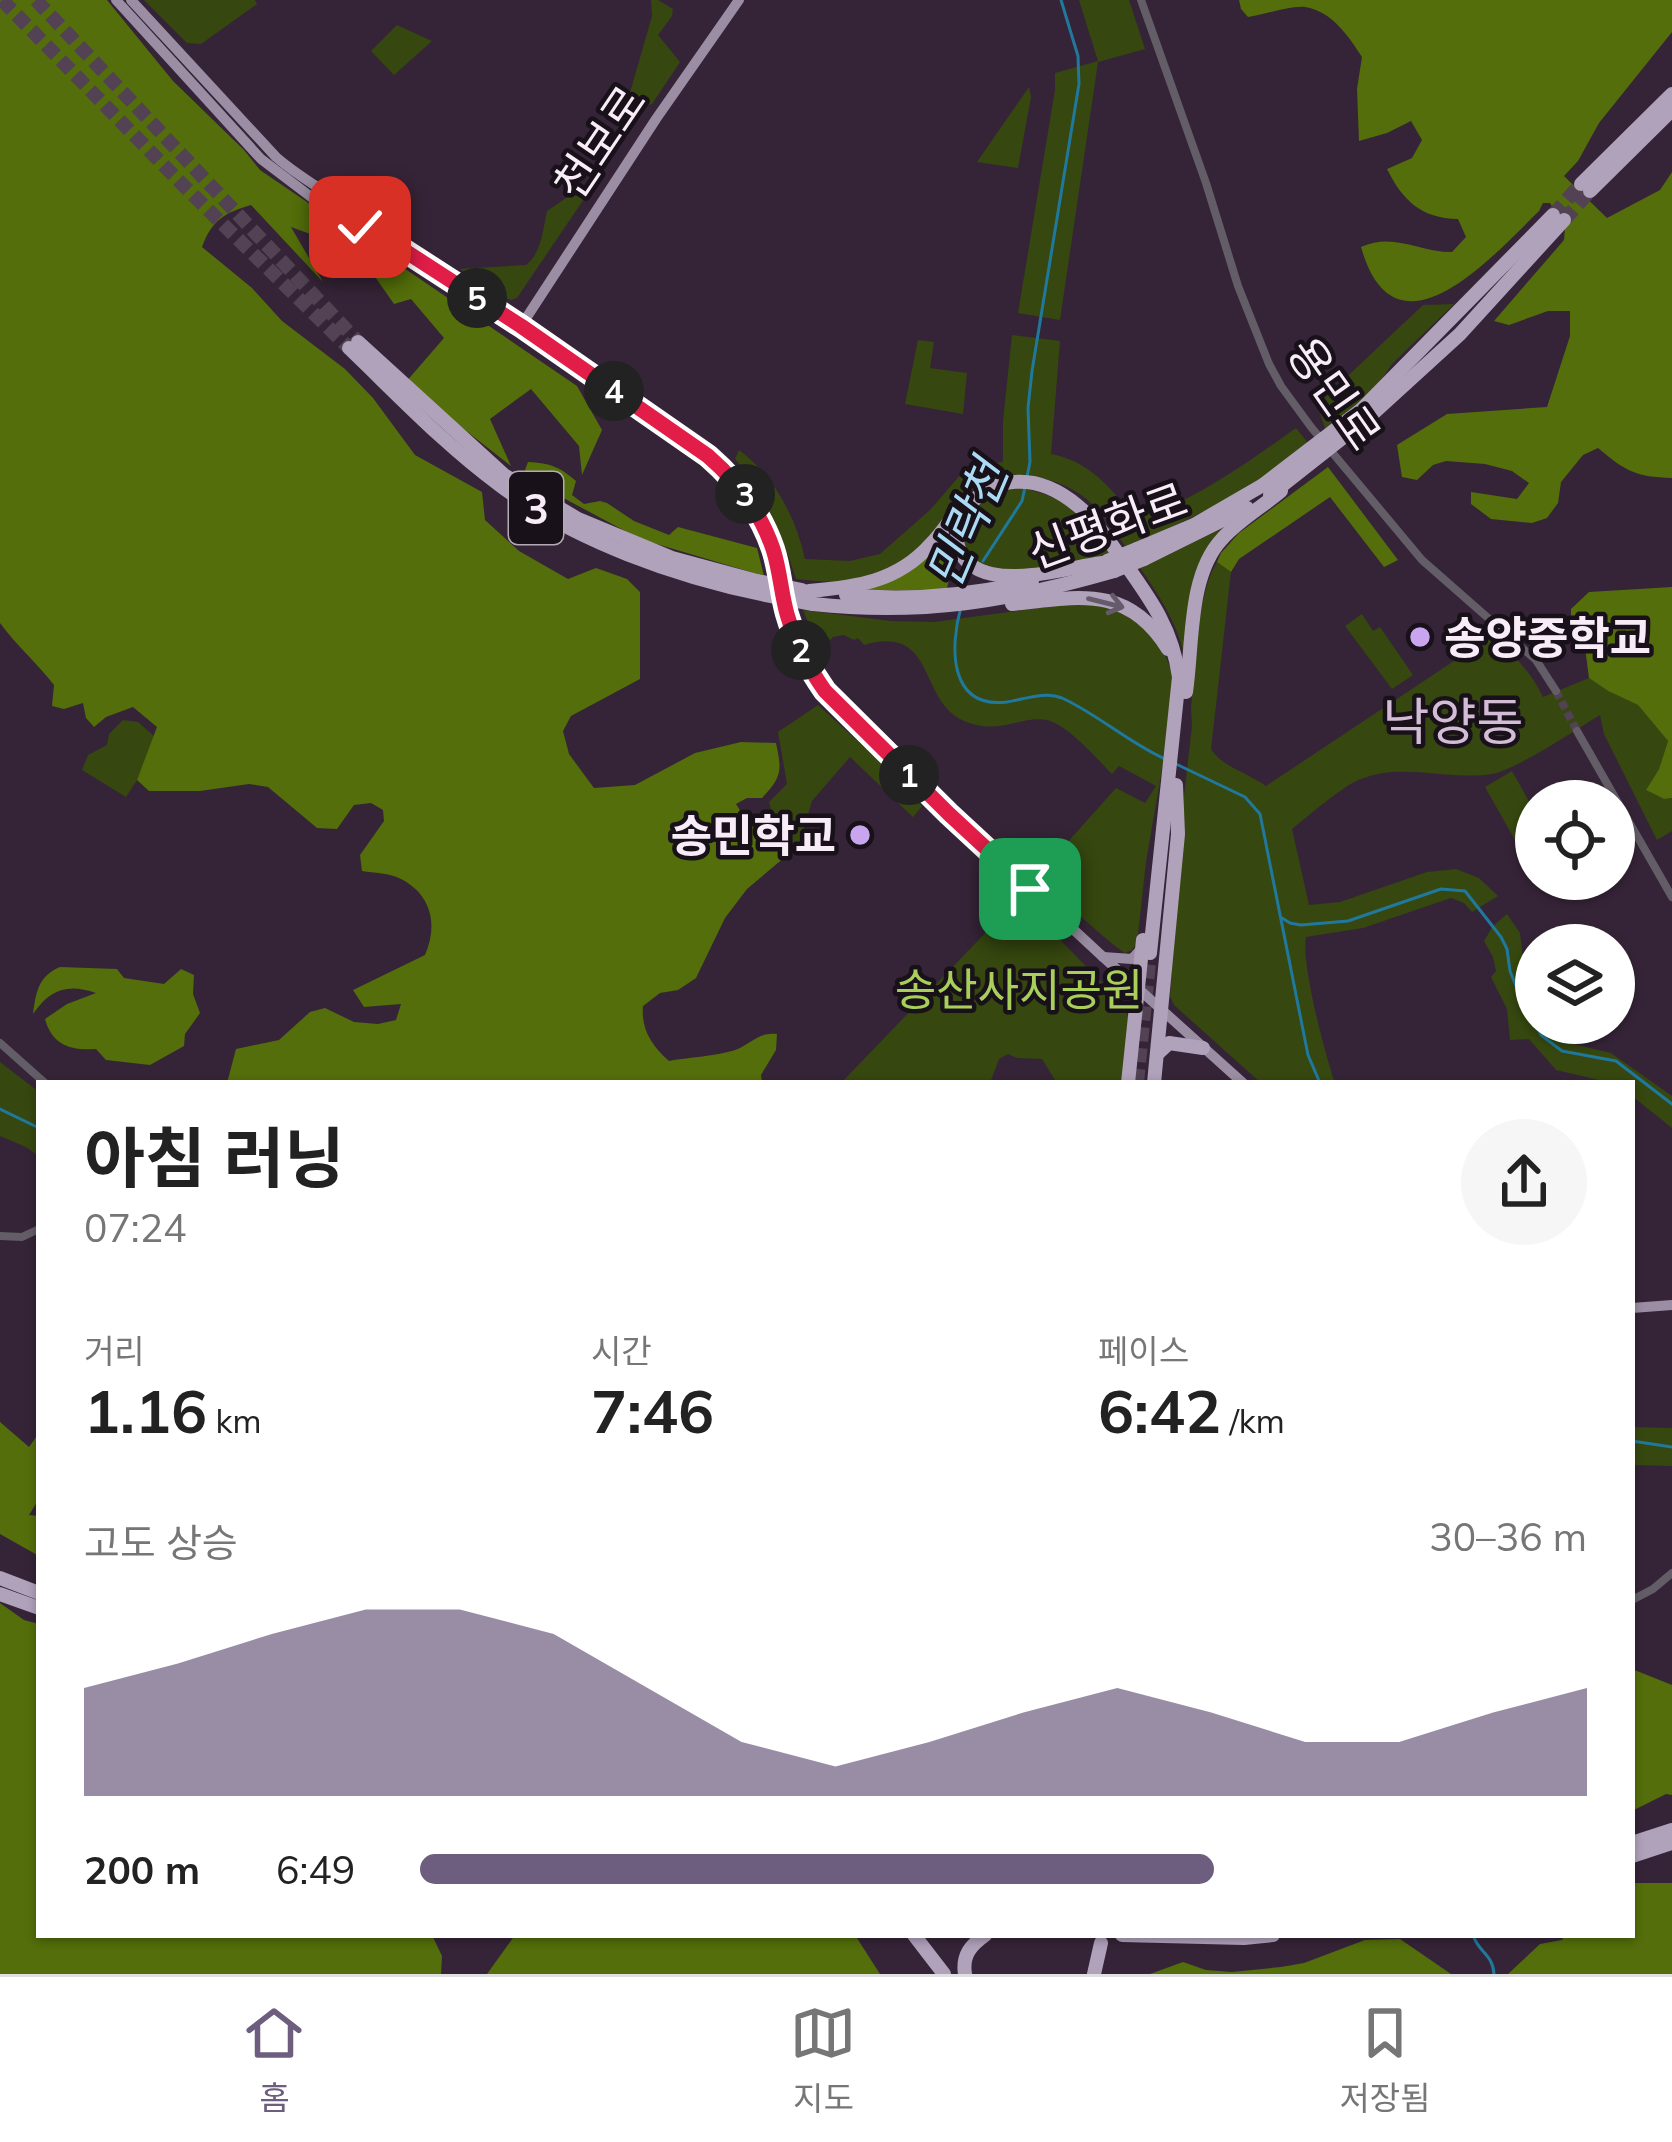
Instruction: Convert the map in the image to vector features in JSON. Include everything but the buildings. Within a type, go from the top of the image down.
[{"type":"highway","points":[[1672,94],[1586,187],[1672,110]]},
{"type":"highway","name":"신평화로","points":[[916,603],[954,606],[1107,565],[1141,554],[1269,493],[1310,466],[1366,413],[1558,217]]},
{"type":"highway","name":"신평화로","points":[[808,595],[766,595],[684,574],[565,526],[472,463],[353,345],[504,475],[578,519],[672,558],[757,581],[808,595],[862,610],[992,593]]},
{"type":"highway","name":"신평화로","points":[[1269,493],[1366,413]]},
{"type":"highway","points":[[808,595],[858,587],[898,572],[930,546],[986,484],[1007,480],[1042,484],[1065,491],[1099,518],[1159,601],[1180,644],[1180,708]]},
{"type":"highway","points":[[992,593],[979,569],[965,558],[959,520],[977,496],[1007,480]]},
{"type":"highway","points":[[1154,1080],[1162,1011],[1154,953],[1197,592],[1203,568],[1219,542],[1269,493]]},
{"type":"highway","points":[[992,593],[1029,574],[1107,565]]},
{"type":"highway","points":[[992,593],[1094,598],[1137,613],[1169,651],[1180,708]]},
{"type":"highway","points":[[1128,1080],[1138,989],[1154,953]]},
{"type":"highway","points":[[1157,1054],[1169,1043],[1203,1048]]},
{"type":"highway","points":[[0,1578],[36,1592]]},
{"type":"highway","points":[[0,1594],[36,1607]]},
{"type":"highway","points":[[1635,1842],[1672,1830]]},
{"type":"highway","points":[[1635,1855],[1672,1843]]},
{"type":"highway","points":[[916,1938],[944,1974]]},
{"type":"highway","points":[[965,1974],[967,1952],[980,1938]]},
{"type":"highway","points":[[1090,1974],[1098,1944]]},
{"type":"main road","points":[[116,0],[261,159],[319,203],[385,238],[521,326],[728,474],[764,526],[795,638],[825,691],[949,814],[1240,1080]]},
{"type":"main road","points":[[131,0],[264,146],[385,238]]},
{"type":"main road","name":"천보로","points":[[521,326],[739,0]]},
{"type":"main road","points":[[1102,956],[1132,959],[1154,953]]},
{"type":"main road","points":[[1635,1308],[1672,1305]]},
{"type":"street","name":"용민로","points":[[1142,0],[1238,286],[1281,386],[1422,560],[1536,660],[1556,691]]},
{"type":"street","points":[[1576,731],[1672,897]]},
{"type":"street","points":[[0,1043],[42,1080]]},
{"type":"street","points":[[0,1236],[22,1237],[36,1230]]},
{"type":"street","points":[[1635,1598],[1672,1573]]},
{"type":"green space","points":[[0,0],[107,0],[173,81],[260,170],[577,386],[602,430],[582,475],[579,446],[531,389],[490,419],[511,466],[405,383],[444,338],[411,299],[394,304],[357,251],[291,227],[323,282],[251,205],[220,219],[202,247],[252,288],[282,321],[345,369],[415,455],[482,492],[485,520],[519,551],[568,579],[596,568],[627,579],[640,592],[640,679],[571,716],[563,731],[569,754],[594,788],[635,785],[695,753],[741,742],[776,743],[777,779],[762,798],[736,804],[757,829],[785,845],[785,857],[747,889],[725,918],[696,978],[643,1006],[648,1036],[669,1061],[725,1053],[777,1034],[776,1050],[762,1080],[228,1080],[236,1049],[279,1040],[310,1012],[325,1008],[354,1022],[396,1020],[401,1004],[364,1007],[353,990],[425,955],[431,933],[430,912],[420,893],[401,879],[362,871],[360,855],[384,821],[383,810],[371,803],[354,805],[337,829],[317,828],[268,787],[249,784],[149,791],[137,780],[157,727],[133,707],[94,727],[83,703],[64,709],[52,706],[54,685],[0,623]]},
{"type":"green space","points":[[144,0],[255,0],[257,4],[201,44],[187,43]]},
{"type":"green space","points":[[651,0],[673,9],[658,35],[680,62],[652,104],[641,106],[627,103],[652,16]]},
{"type":"green space","points":[[1079,0],[1129,0],[1145,49],[1098,62],[1060,320],[1018,313],[1055,73],[1098,61]]},
{"type":"green space","points":[[1239,0],[1672,0],[1672,32],[1599,123],[1564,176],[1607,218],[1660,190],[1672,172],[1672,478],[1632,471],[1598,448],[1583,455],[1561,482],[1558,503],[1547,518],[1532,523],[1491,519],[1471,504],[1471,492],[1517,499],[1529,483],[1512,471],[1446,461],[1433,465],[1417,480],[1402,477],[1397,445],[1447,414],[1547,407],[1570,336],[1570,311],[1548,311],[1509,325],[1494,321],[1564,240],[1565,228],[1550,203],[1543,203],[1496,253],[1445,291],[1420,300],[1397,298],[1376,282],[1361,247],[1384,241],[1452,252],[1466,237],[1458,219],[1415,206],[1387,169],[1412,158],[1422,140],[1411,121],[1359,141],[1357,89],[1362,57],[1331,19],[1315,9],[1299,7],[1248,17]]},
{"type":"green space","points":[[397,25],[432,41],[394,75],[371,51]]},
{"type":"green space","points":[[1029,87],[1018,168],[977,162]]},
{"type":"green space","points":[[588,193],[517,298],[504,297],[460,269],[526,265],[539,247],[547,211],[566,198]]},
{"type":"green space","points":[[1454,304],[1392,364],[1377,386],[1331,428],[1325,428],[1317,405],[1423,305]]},
{"type":"green space","points":[[1012,335],[1060,341],[1051,454],[1097,476],[1132,516],[1194,495],[1296,428],[1309,444],[1245,489],[1126,547],[1096,508],[1072,489],[1013,475],[972,490],[925,546],[888,570],[846,581],[796,579],[772,516],[735,459],[739,450],[782,498],[805,559],[850,561],[880,554],[931,509],[961,474],[978,465],[1003,462]]},
{"type":"green space","points":[[918,340],[934,342],[930,368],[967,373],[963,414],[905,404]]},
{"type":"green space","points":[[528,462],[543,463],[570,476],[576,481],[572,495],[584,504],[607,503],[634,521],[669,535],[678,527],[757,548],[764,576],[640,539],[528,479]]},
{"type":"green space","points":[[1328,467],[1398,560],[1384,567],[1330,497],[1239,559],[1231,572],[1217,562],[1239,533]]},
{"type":"green space","points":[[1019,487],[1073,509],[1113,551],[1022,573],[983,566],[966,546],[965,522],[984,498]]},
{"type":"green space","points":[[1238,521],[1215,543],[1186,663],[1168,613],[1140,568]]},
{"type":"green space","points":[[942,539],[951,564],[946,591],[856,590]]},
{"type":"green space","points":[[1217,562],[1231,572],[1211,749],[1228,765],[1266,786],[1493,635],[1527,671],[1543,697],[1589,678],[1638,705],[1668,741],[1646,790],[1672,798],[1672,831],[1657,840],[1635,796],[1635,780],[1627,780],[1600,715],[1503,771],[1377,774],[1336,794],[1292,829],[1309,905],[1340,902],[1427,872],[1456,869],[1479,878],[1498,896],[1472,912],[1451,898],[1363,928],[1306,937],[1310,987],[1334,1080],[1258,1080],[1174,1005],[1170,996],[1191,707],[1205,593]]},
{"type":"green space","points":[[1672,587],[1672,798],[1664,799],[1646,790],[1668,741],[1638,705],[1589,678],[1584,640],[1571,628],[1571,609],[1589,592]]},
{"type":"green space","points":[[1069,604],[1114,607],[1158,637],[1174,677],[1137,943],[1125,953],[1079,915],[1040,873],[1116,788],[1145,803],[1156,786],[1119,766],[1112,774],[1073,735],[1047,720],[999,726],[964,721],[949,711],[924,667],[904,645],[887,641],[864,645],[844,635],[830,640],[813,636],[803,610],[934,622]]},
{"type":"green space","points":[[1362,614],[1373,631],[1380,627],[1413,675],[1392,689],[1345,626]]},
{"type":"green space","points":[[818,705],[906,785],[922,806],[913,817],[850,757],[812,801],[798,849],[769,802],[787,784],[778,732]]},
{"type":"green space","points":[[123,720],[138,722],[155,737],[126,797],[82,770],[88,755],[107,745],[109,734]]},
{"type":"green space","points":[[1512,771],[1517,780],[1515,840],[1485,787]]},
{"type":"green space","name":"송산사지공원","points":[[1019,898],[1122,1003],[1131,1023],[1124,1080],[1055,1080],[1042,1059],[1008,1054],[999,1059],[991,1080],[844,1080]]},
{"type":"green space","points":[[1507,914],[1515,926],[1515,1040],[1510,1040],[1507,1009],[1491,977],[1496,971],[1484,941]]},
{"type":"green space","points":[[60,967],[117,969],[124,978],[164,984],[181,969],[194,975],[193,994],[200,1013],[185,1034],[184,1046],[150,1065],[106,1060],[96,1049],[78,1049],[58,1040],[45,1019],[96,993],[60,990],[33,1014],[43,980]]},
{"type":"green space","points":[[1533,1044],[1574,1044],[1611,1053],[1672,1096],[1672,1128],[1635,1098],[1635,1080],[1599,1080],[1556,1070]]},
{"type":"green space","points":[[0,1062],[36,1090],[36,1154],[0,1136]]},
{"type":"green space","points":[[0,1422],[29,1447],[36,1437],[36,1504],[29,1515],[36,1516],[36,1554],[0,1534]]},
{"type":"green space","points":[[1635,1427],[1672,1428],[1672,1466],[1635,1465]]},
{"type":"green space","points":[[0,1603],[36,1623],[36,1938],[433,1938],[442,1956],[441,1974],[0,1974]]},
{"type":"green space","points":[[1635,1670],[1672,1685],[1672,1795],[1635,1810]]},
{"type":"green space","points":[[1635,1883],[1672,1883],[1672,1974],[1508,1974],[1540,1944],[1635,1938]]},
{"type":"green space","points":[[513,1938],[857,1938],[880,1974],[487,1974]]},
{"type":"green space","points":[[1400,1939],[1451,1974],[1150,1974],[1183,1962],[1232,1972],[1281,1967],[1365,1940]]},
{"type":"waterway","name":"민락천","points":[[1027,477],[1032,371],[1079,84],[1078,56],[1061,0]]},
{"type":"waterway","name":"민락천","points":[[983,561],[1022,501],[1025,487]]},
{"type":"waterway","name":"민락천","points":[[961,607],[955,656],[958,672],[973,696],[988,702],[1042,695],[1062,698],[1167,760]]},
{"type":"waterway","name":"민락천","points":[[1176,764],[1245,797],[1260,814],[1308,1055],[1319,1080]]},
{"type":"waterway","points":[[1282,918],[1301,925],[1348,921],[1441,889],[1465,891],[1501,937],[1518,991],[1541,1035],[1562,1051],[1616,1061],[1672,1104]]},
{"type":"waterway","points":[[0,1109],[36,1127]]},
{"type":"waterway","name":"민락천","points":[[1635,1441],[1672,1447]]},
{"type":"waterway","points":[[1474,1938],[1494,1974]]},
{"type":"tunnel","points":[[2,0],[349,348]]},
{"type":"tunnel","points":[[36,0],[358,342]]},
{"type":"tunnel","points":[[1553,215],[1581,184]]},
{"type":"tunnel","points":[[1564,220],[1590,191]]},
{"type":"tunnel","points":[[1556,691],[1577,731]]},
{"type":"tunnel","points":[[1137,1080],[1150,953]]},
{"type":"place","name":"송양중학교","points":[[1420,637]]},
{"type":"place","name":"송민학교","points":[[860,835]]},
{"type":"district","name":"낙양동","points":[[1453,721]]},
{"type":"route","points":[[360,227],[385,238],[521,326],[728,474],[764,526],[795,638],[825,691],[1030,889]]}]
